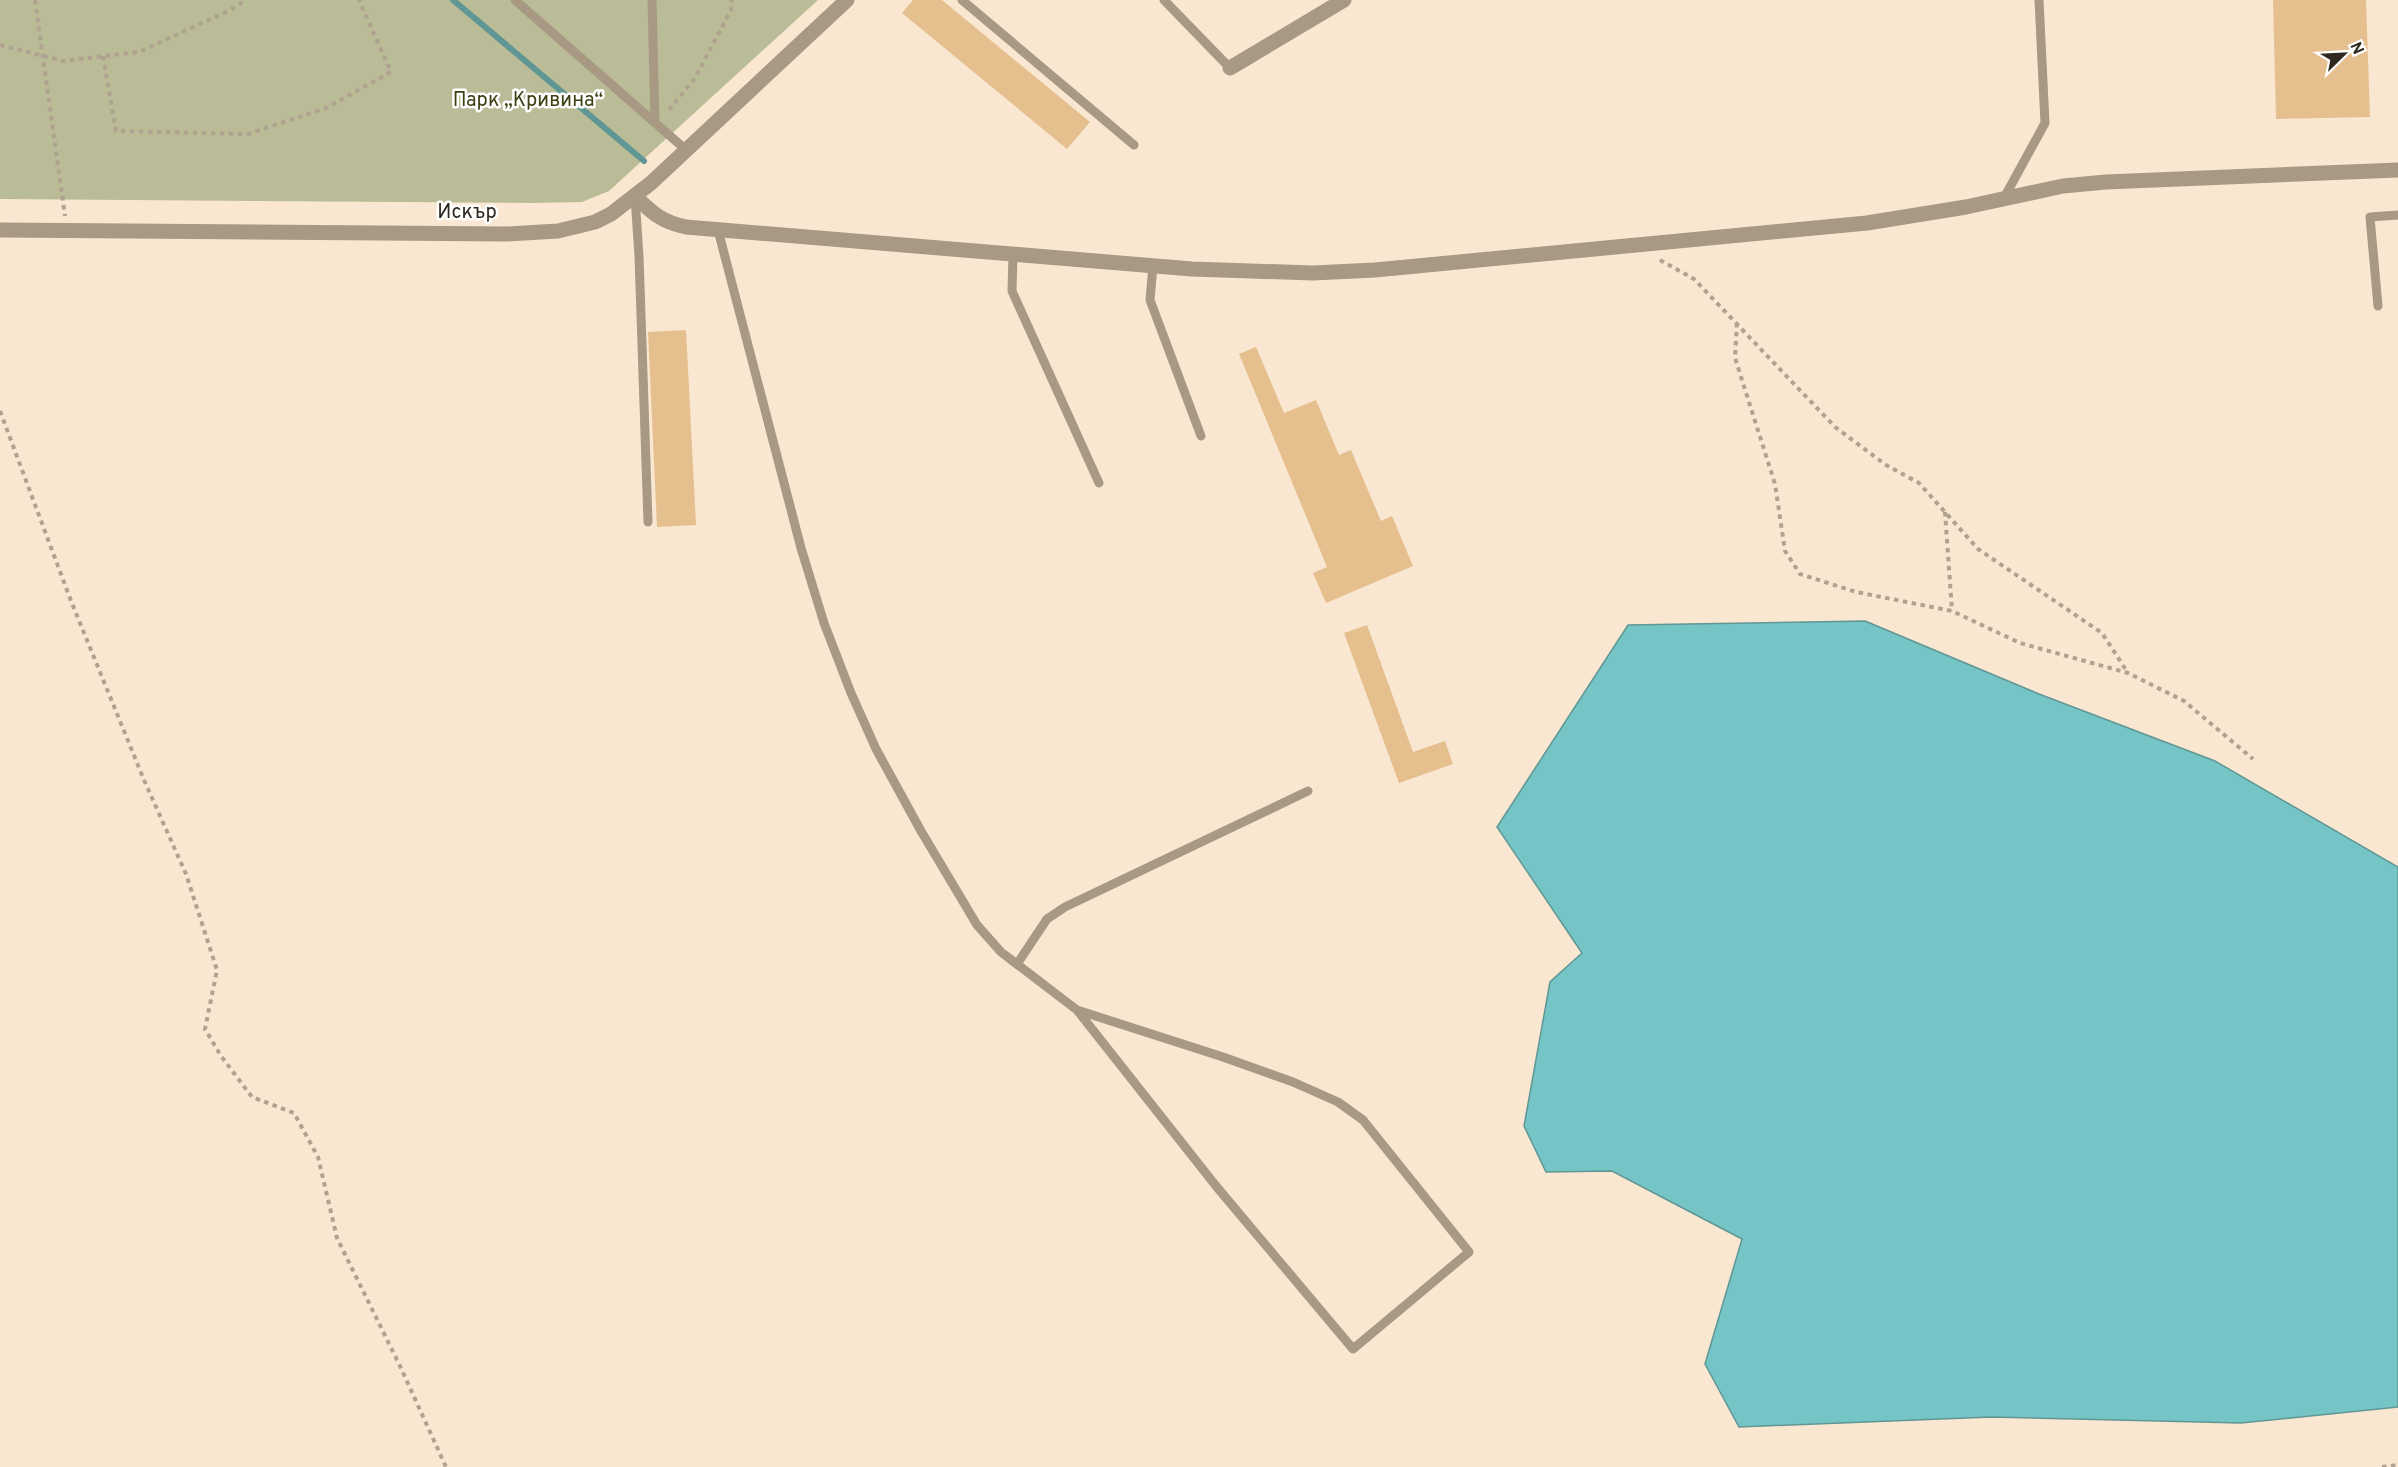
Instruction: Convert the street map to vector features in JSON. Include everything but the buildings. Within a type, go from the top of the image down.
[{"type":"street","name":"Искър","points":[[0,230],[536,234],[595,222],[635,196],[847,0]]},
{"type":"street","points":[[1230,68],[1344,0]]},
{"type":"street","points":[[635,196],[650,212],[667,223],[718,230],[1153,266],[1313,273],[1375,270],[1867,223],[1966,207],[2063,186],[2106,182],[2398,170]]},
{"type":"lane","points":[[515,0],[685,149]]},
{"type":"lane","points":[[652,0],[656,123]]},
{"type":"lane","points":[[962,0],[1134,145]]},
{"type":"lane","points":[[1164,0],[1230,68]]},
{"type":"lane","points":[[2004,198],[2045,123],[2039,0]]},
{"type":"lane","points":[[635,196],[648,522]]},
{"type":"lane","points":[[2378,306],[2370,217],[2398,215]]},
{"type":"lane","points":[[718,230],[801,548],[824,623],[876,749],[976,925],[1001,952],[1077,1010],[1216,1186],[1353,1349],[1469,1252],[1363,1120],[1338,1102],[1293,1082],[1223,1057],[1077,1010]]},
{"type":"lane","points":[[1013,255],[1012,291],[1099,483]]},
{"type":"lane","points":[[1153,266],[1150,300],[1201,436]]},
{"type":"lane","points":[[1017,964],[1047,919],[1065,907],[1308,791]]},
{"type":"path","points":[[35,0],[67,231]]},
{"type":"path","points":[[0,45],[63,61],[139,52],[228,11],[246,0]]},
{"type":"path","points":[[103,56],[116,131],[248,134],[326,108],[391,72],[359,0]]},
{"type":"path","points":[[656,123],[695,78],[731,10],[732,0]]},
{"type":"path","points":[[1633,245],[1694,279],[1835,427],[1886,465],[1919,483],[1978,549],[2102,633],[2127,674]]},
{"type":"path","points":[[1737,323],[1735,357],[1775,484],[1785,551],[1800,574],[1856,592],[1952,611],[2020,643],[2127,674],[2184,701],[2253,759]]},
{"type":"path","points":[[0,411],[71,601],[144,780],[186,874],[217,970],[205,1029],[221,1056],[252,1097],[294,1113],[318,1156],[337,1238],[400,1365],[446,1467]]},
{"type":"path","points":[[1945,512],[1952,611]]},
{"type":"path","points":[[2382,1467],[2398,1465]]},
{"type":"green space","name":"Парк „Кривина“","points":[[0,0],[818,0],[609,191],[582,202],[530,203],[0,199]]},
{"type":"water","points":[[1865,621],[2039,694],[2215,761],[2398,867],[2398,1407],[2241,1423],[1991,1417],[1739,1427],[1705,1364],[1742,1239],[1612,1171],[1546,1172],[1524,1126],[1550,982],[1582,953],[1497,827],[1628,625]]},
{"type":"waterway","points":[[453,0],[644,161]]}]
